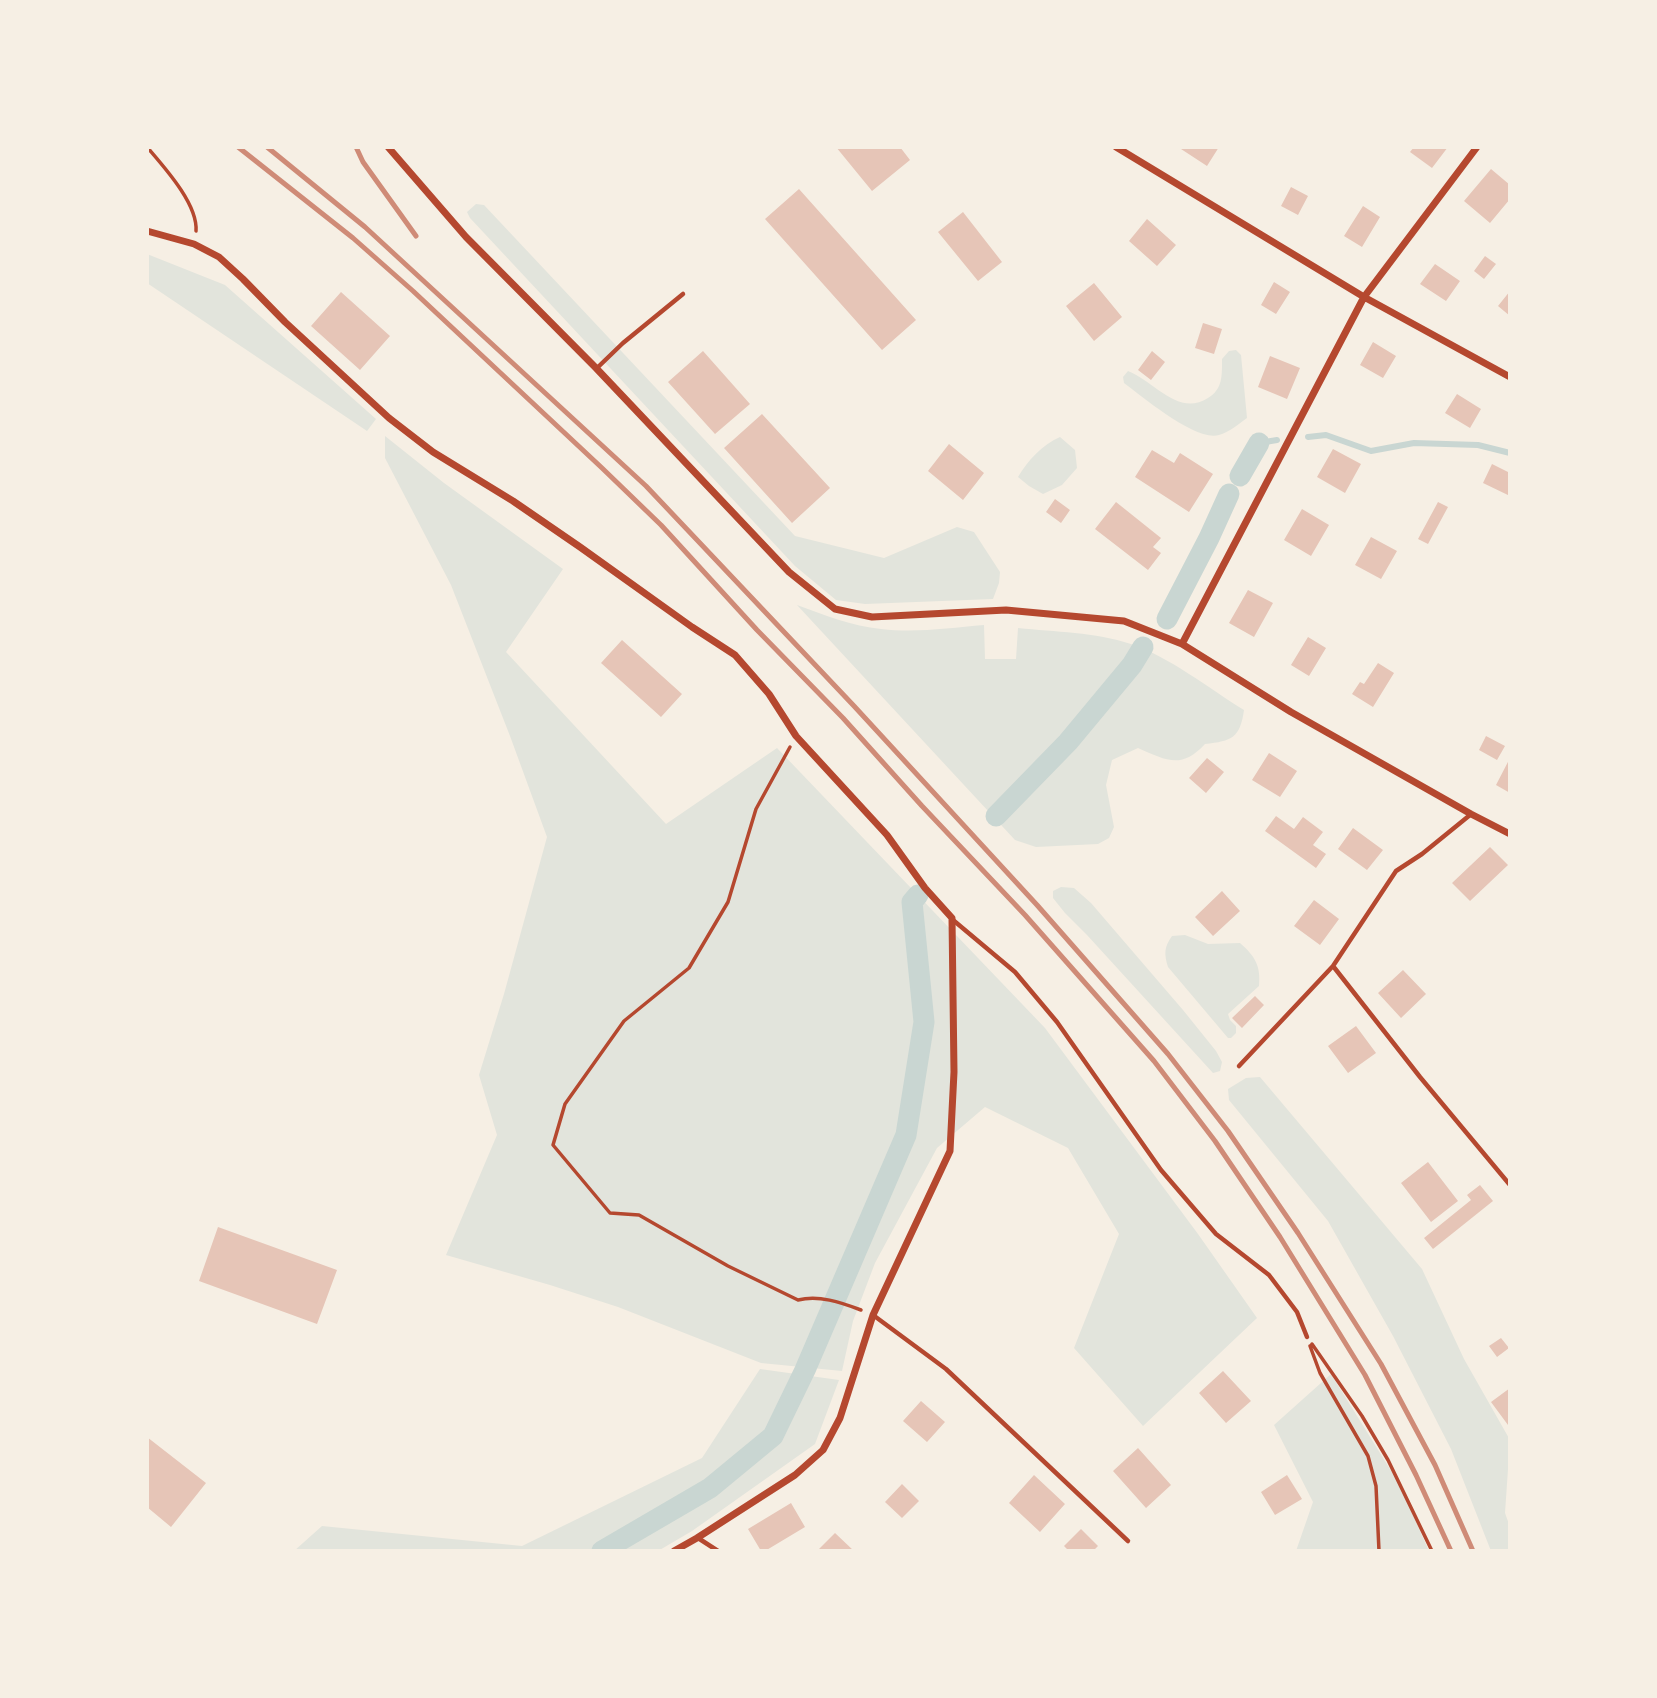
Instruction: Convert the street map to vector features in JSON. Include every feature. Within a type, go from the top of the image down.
[{"type":"street","points":[[388,147],[466,237],[596,368],[789,572],[835,609],[872,617],[1006,610],[1124,621],[1182,644],[1291,712],[1510,834]]},
{"type":"street","points":[[1116,147],[1364,297],[1510,377]]},
{"type":"street","points":[[1182,644],[1364,297],[1477,147]]},
{"type":"street","points":[[147,231],[194,244],[219,257],[380,409],[433,452],[513,501],[736,655],[769,694],[796,736],[887,835],[925,888],[951,918],[954,1072],[950,1151],[873,1315],[840,1418],[823,1450],[795,1475],[674,1551]]},
{"type":"lane","points":[[596,368],[683,294]]},
{"type":"lane","points":[[1238,1066],[1334,965],[1396,871],[1422,854],[1471,814]]},
{"type":"lane","points":[[951,918],[1015,972],[1057,1022],[1161,1170],[1216,1234],[1269,1275],[1297,1312],[1307,1337]]},
{"type":"lane","points":[[1334,965],[1420,1077],[1510,1185]]},
{"type":"lane","points":[[873,1315],[946,1369],[1128,1541]]},
{"type":"lane","points":[[697,1538],[718,1551]]},
{"type":"path","points":[[147,147],[176,180],[197,222],[194,244]]},
{"type":"path","points":[[796,736],[757,809],[728,902],[689,968],[624,1021],[565,1104],[553,1145],[610,1213],[639,1215],[728,1266],[798,1300],[811,1297],[843,1303],[873,1315]]},
{"type":"path","points":[[1307,1337],[1320,1373],[1368,1456],[1376,1486],[1379,1551]]},
{"type":"path","points":[[1307,1337],[1362,1416],[1388,1460],[1432,1551]]},
{"type":"shaded area","points":[[476,204],[484,205],[795,536],[884,558],[957,527],[974,532],[1000,572],[993,599],[865,604],[836,600],[795,566],[470,218],[467,212]]},
{"type":"shaded area","points":[[147,254],[225,285],[376,419],[367,431],[147,283]]},
{"type":"shaded area","points":[[1236,350],[1241,355],[1247,418],[1219,435],[1197,432],[1184,425],[1124,383],[1123,377],[1128,371],[1176,400],[1197,403],[1217,390],[1222,376],[1222,359],[1229,351]]},
{"type":"shaded area","points":[[385,436],[444,483],[563,569],[506,652],[666,824],[777,748],[1045,1028],[1257,1318],[1143,1426],[1074,1348],[1119,1234],[1068,1148],[985,1107],[937,1148],[875,1263],[853,1321],[842,1371],[761,1363],[618,1307],[446,1255],[497,1135],[479,1075],[547,837],[451,585],[385,458]]},
{"type":"shaded area","points":[[1060,437],[1075,450],[1077,468],[1062,485],[1043,494],[1018,477],[1036,454]]},
{"type":"shaded area","points":[[797,605],[870,628],[920,630],[984,625],[985,659],[1016,659],[1018,628],[1117,640],[1159,656],[1244,710],[1240,727],[1228,739],[1205,744],[1181,760],[1165,759],[1138,748],[1112,760],[1106,785],[1114,827],[1109,838],[1098,844],[1036,847],[1015,840]]},
{"type":"shaded area","points":[[1061,887],[1074,888],[1091,903],[1216,1051],[1222,1062],[1220,1071],[1213,1073],[1065,913],[1053,898],[1053,891]]},
{"type":"shaded area","points":[[1185,935],[1208,944],[1240,943],[1256,962],[1259,986],[1228,1014],[1236,1026],[1236,1033],[1231,1038],[1228,1038],[1168,967],[1165,951],[1169,940],[1172,936]]},
{"type":"shaded area","points":[[1260,1077],[1422,1269],[1464,1359],[1510,1440],[1505,1513],[1510,1527],[1510,1551],[1491,1551],[1451,1449],[1393,1336],[1328,1221],[1229,1100],[1228,1089],[1246,1078]]},
{"type":"shaded area","points":[[760,1369],[839,1380],[815,1444],[692,1531],[658,1551],[294,1551],[322,1526],[522,1546],[702,1458]]},
{"type":"shaded area","points":[[1331,1374],[1398,1482],[1429,1551],[1296,1551],[1313,1502],[1274,1425]]},
{"type":"building","points":[[836,147],[900,147],[910,160],[872,191]]},
{"type":"building","points":[[1219,147],[1207,166],[1181,149]]},
{"type":"building","points":[[1414,147],[1448,147],[1432,168],[1410,152]]},
{"type":"building","points":[[1491,169],[1510,185],[1510,199],[1490,223],[1464,201]]},
{"type":"building","points":[[1291,187],[1308,196],[1298,215],[1281,206]]},
{"type":"building","points":[[799,189],[916,320],[882,350],[765,219]]},
{"type":"building","points":[[1363,206],[1380,217],[1362,247],[1344,236]]},
{"type":"building","points":[[963,212],[1002,262],[978,281],[938,232]]},
{"type":"building","points":[[1147,219],[1176,245],[1157,266],[1129,241]]},
{"type":"building","points":[[1485,256],[1496,264],[1484,279],[1474,271]]},
{"type":"building","points":[[1435,264],[1460,281],[1446,301],[1420,284]]},
{"type":"building","points":[[1274,282],[1290,292],[1276,314],[1261,305]]},
{"type":"building","points":[[1094,283],[1122,317],[1094,341],[1066,306]]},
{"type":"building","points":[[1510,291],[1510,316],[1498,306]]},
{"type":"building","points":[[341,292],[390,336],[360,370],[311,326]]},
{"type":"building","points":[[1203,323],[1222,329],[1214,354],[1195,348]]},
{"type":"building","points":[[1373,342],[1396,356],[1383,378],[1360,365]]},
{"type":"building","points":[[703,351],[750,404],[715,434],[668,382]]},
{"type":"building","points":[[1152,351],[1165,362],[1151,380],[1138,370]]},
{"type":"building","points":[[1270,356],[1300,368],[1287,399],[1258,387]]},
{"type":"building","points":[[1457,394],[1481,409],[1470,428],[1445,413]]},
{"type":"building","points":[[762,414],[830,488],[792,523],[724,448]]},
{"type":"building","points":[[949,444],[984,473],[963,500],[928,471]]},
{"type":"building","points":[[1333,449],[1361,464],[1345,493],[1317,477]]},
{"type":"building","points":[[1152,450],[1174,463],[1180,453],[1213,474],[1189,512],[1135,477]]},
{"type":"building","points":[[1492,464],[1510,473],[1510,496],[1483,483]]},
{"type":"building","points":[[1055,499],[1070,510],[1061,523],[1046,512]]},
{"type":"building","points":[[1116,502],[1161,538],[1153,547],[1161,553],[1148,570],[1095,529]]},
{"type":"building","points":[[1438,502],[1448,507],[1428,544],[1418,539]]},
{"type":"building","points":[[1302,509],[1329,525],[1311,556],[1284,540]]},
{"type":"building","points":[[1371,537],[1397,551],[1381,579],[1355,565]]},
{"type":"building","points":[[1248,590],[1273,603],[1254,637],[1229,623]]},
{"type":"building","points":[[1308,637],[1326,648],[1309,676],[1291,665]]},
{"type":"building","points":[[622,640],[682,694],[661,717],[601,663]]},
{"type":"building","points":[[1378,663],[1394,673],[1373,707],[1352,694],[1360,682],[1364,684]]},
{"type":"building","points":[[1486,736],[1505,746],[1497,760],[1479,750]]},
{"type":"building","points":[[1269,753],[1297,771],[1280,797],[1252,780]]},
{"type":"building","points":[[1207,758],[1224,772],[1206,793],[1189,778]]},
{"type":"building","points":[[1510,758],[1510,793],[1496,785]]},
{"type":"building","points":[[1276,816],[1294,829],[1303,817],[1323,832],[1313,845],[1326,854],[1316,868],[1265,831]]},
{"type":"building","points":[[1353,828],[1383,850],[1367,870],[1338,849]]},
{"type":"building","points":[[1490,847],[1508,865],[1470,901],[1452,883]]},
{"type":"building","points":[[1222,891],[1240,911],[1213,936],[1195,917]]},
{"type":"building","points":[[1314,900],[1339,919],[1320,945],[1294,926]]},
{"type":"building","points":[[1403,970],[1426,994],[1401,1018],[1378,993]]},
{"type":"building","points":[[1255,996],[1264,1005],[1242,1028],[1232,1018]]},
{"type":"building","points":[[1356,1026],[1376,1053],[1348,1073],[1328,1046]]},
{"type":"building","points":[[1428,1162],[1458,1201],[1431,1222],[1401,1183]]},
{"type":"building","points":[[1480,1185],[1493,1201],[1433,1249],[1424,1238],[1471,1200],[1467,1195]]},
{"type":"building","points":[[218,1227],[337,1270],[317,1324],[199,1281]]},
{"type":"building","points":[[1501,1338],[1509,1348],[1497,1357],[1489,1346]]},
{"type":"building","points":[[1223,1371],[1251,1401],[1226,1423],[1199,1393]]},
{"type":"building","points":[[1510,1388],[1510,1423],[1508,1425],[1491,1402]]},
{"type":"building","points":[[921,1401],[945,1422],[927,1442],[903,1421]]},
{"type":"building","points":[[147,1437],[206,1483],[171,1527],[147,1507]]},
{"type":"building","points":[[1138,1448],[1171,1485],[1146,1508],[1113,1471]]},
{"type":"building","points":[[1034,1475],[1065,1504],[1040,1532],[1009,1503]]},
{"type":"building","points":[[1287,1475],[1302,1499],[1275,1515],[1261,1492]]},
{"type":"building","points":[[902,1484],[919,1501],[902,1518],[885,1502]]},
{"type":"building","points":[[791,1503],[805,1527],[761,1551],[748,1529]]},
{"type":"building","points":[[1081,1529],[1098,1546],[1093,1551],[1069,1551],[1064,1546]]},
{"type":"building","points":[[835,1533],[854,1551],[821,1551],[819,1549]]},
{"type":"waterway","points":[[1308,437],[1326,435],[1371,451],[1414,443],[1478,445],[1510,453]]},
{"type":"waterway","points":[[1259,443],[1277,440]]},
{"type":"waterway","points":[[1240,476],[1259,443]]},
{"type":"waterway","points":[[1167,619],[1229,494]]},
{"type":"waterway","points":[[996,816],[1068,742],[1132,665],[1143,647]]},
{"type":"waterway","points":[[602,1551],[710,1488],[773,1436],[805,1370],[906,1135],[924,1022],[912,902],[918,895]]},
{"type":"railway","points":[[238,147],[353,238],[413,291],[661,525],[1025,915],[1154,1061],[1215,1141],[1280,1237],[1365,1375],[1451,1551]]},
{"type":"railway","points":[[267,147],[365,227],[646,486],[1037,905],[1168,1054],[1228,1131],[1298,1233],[1381,1364],[1435,1465],[1473,1551]]},
{"type":"railway","points":[[356,147],[363,162],[416,236]]}]
